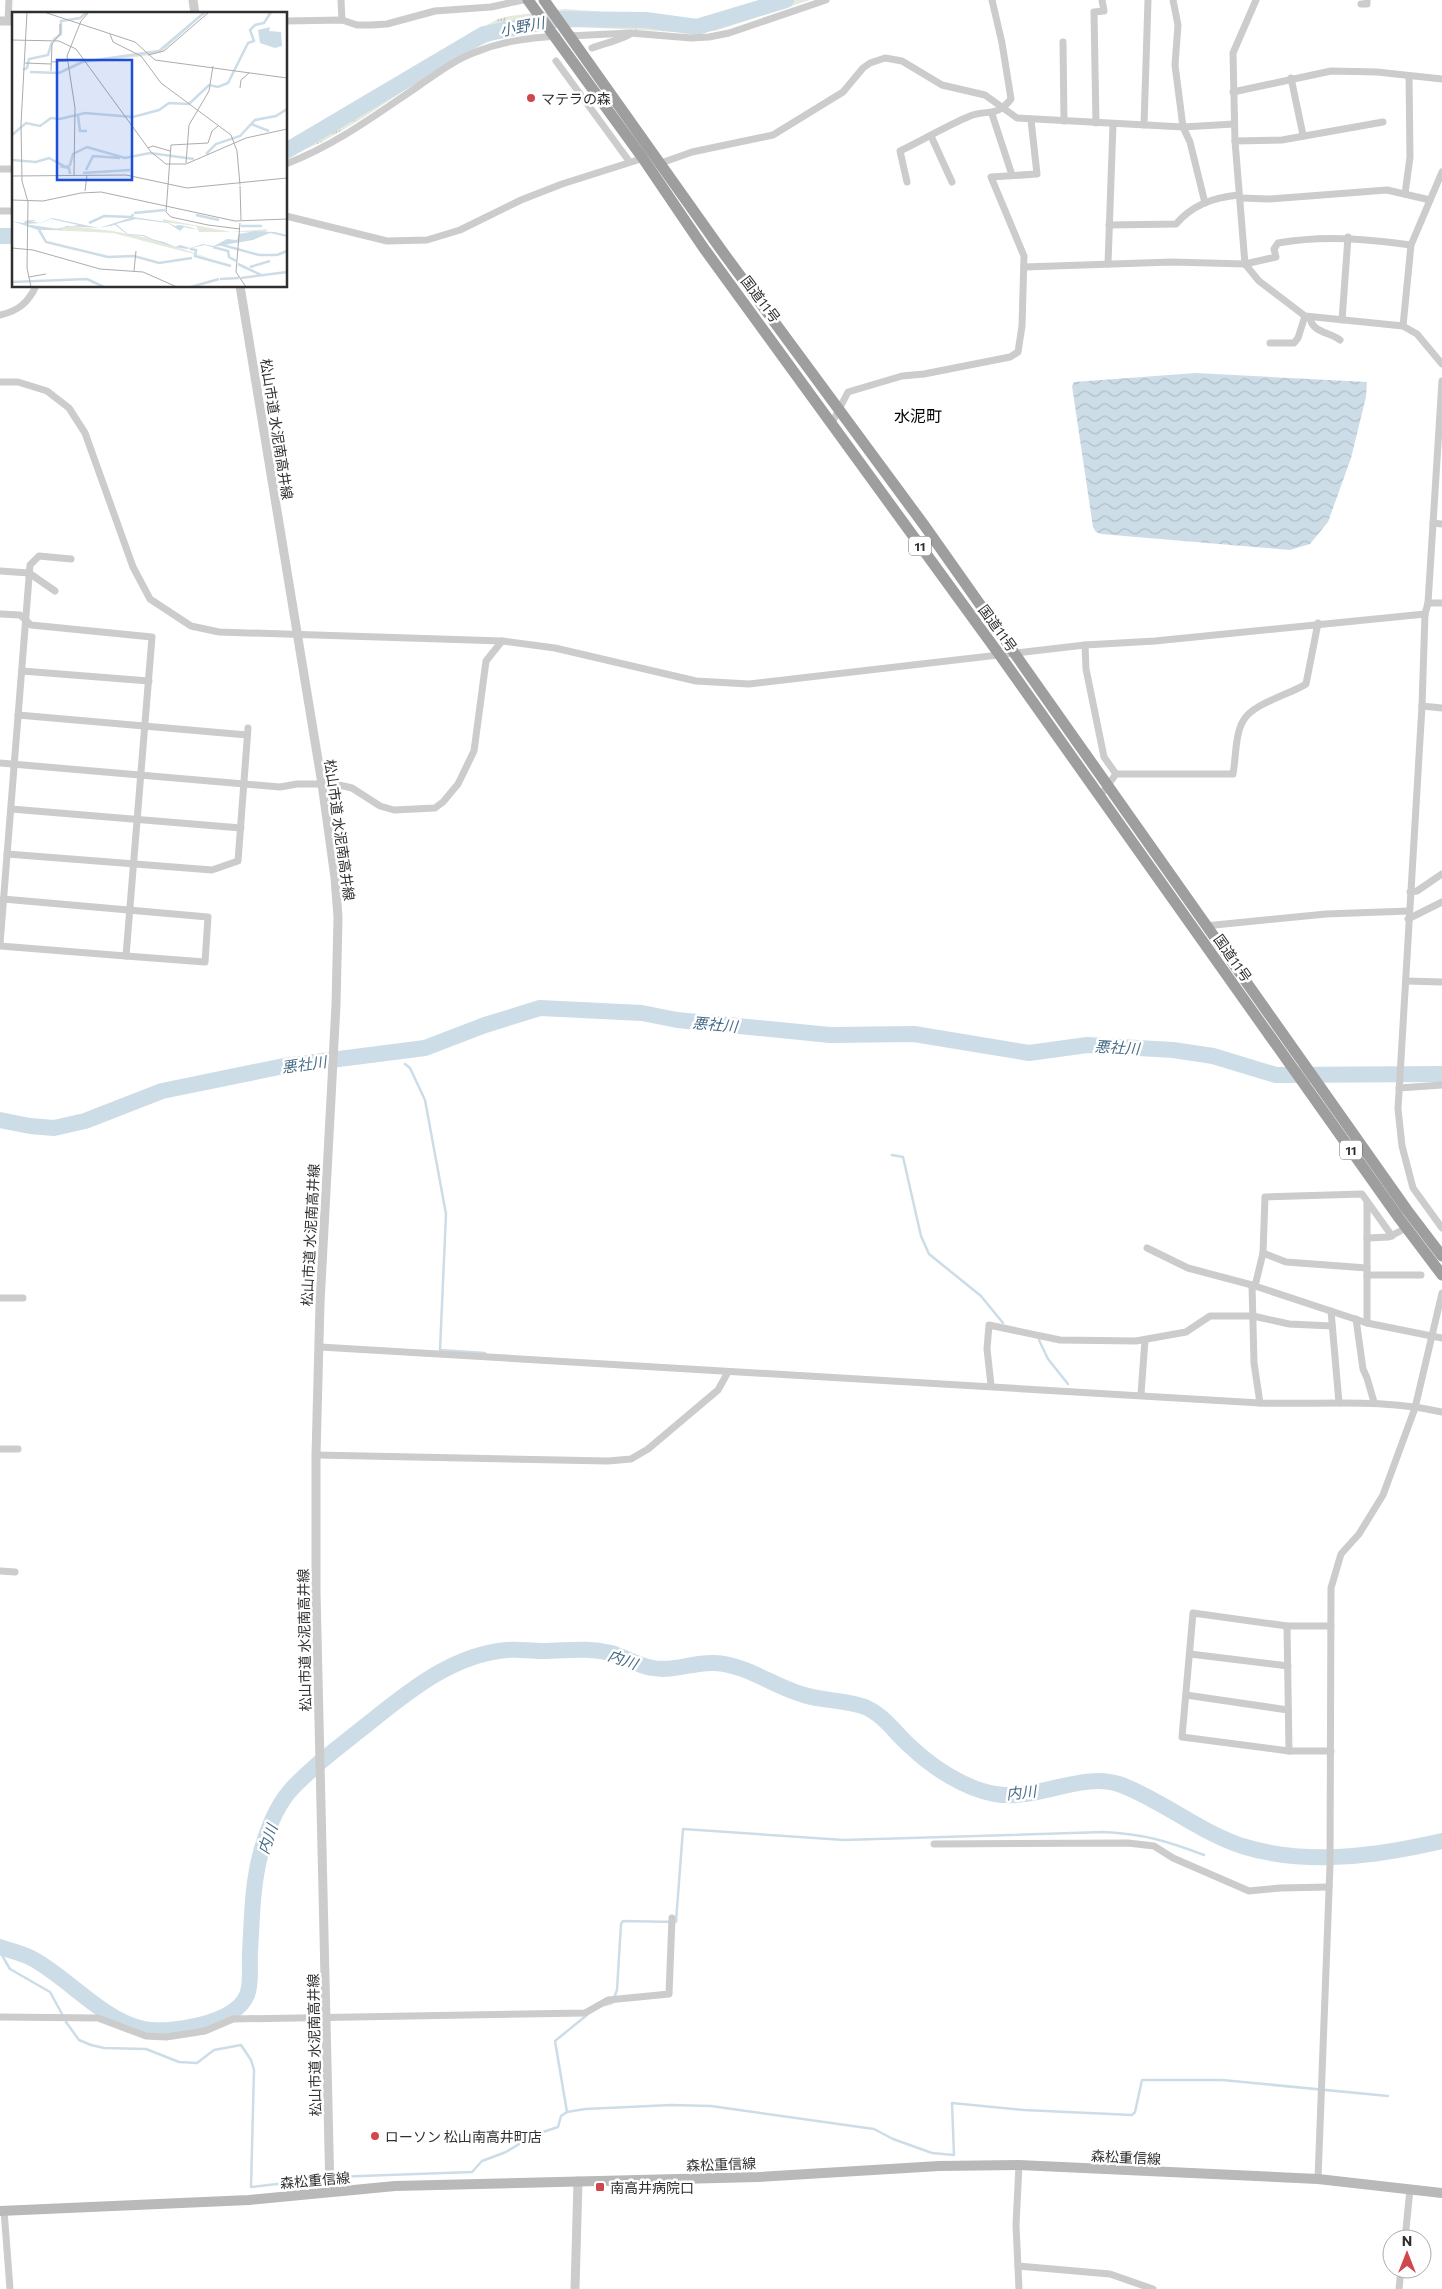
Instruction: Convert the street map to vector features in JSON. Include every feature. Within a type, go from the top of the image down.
[{"type":"highway","name":"国道11号","points":[[528,0],[642,157],[703,247],[999,654],[1406,1228],[1442,1275]]},
{"type":"highway","name":"国道11号","points":[[544,0],[838,410],[924,525],[1106,786],[1442,1256]]},
{"type":"main road","name":"森松重信線","points":[[2,2210],[249,2200],[395,2186],[758,2176],[939,2166],[1019,2166],[1318,2179],[1442,2193]]},
{"type":"street","points":[[7,21],[9,0]]},
{"type":"street","points":[[341,0],[342,20]]},
{"type":"street","points":[[288,21],[342,20],[357,25],[387,24],[435,12],[491,6],[522,0]]},
{"type":"street","points":[[288,163],[305,157],[353,131],[438,73],[474,52],[514,39],[568,32],[630,33],[691,38],[709,37],[730,33],[826,0]]},
{"type":"street","points":[[907,182],[900,151],[972,115],[992,114],[1003,108],[1011,99],[1002,43],[992,0]]},
{"type":"street","points":[[1096,122],[1094,12],[1104,11],[1102,0]]},
{"type":"street","points":[[1144,125],[1148,0]]},
{"type":"street","points":[[1174,0],[1178,25],[1175,65],[1183,127],[1196,162],[1205,203]]},
{"type":"street","points":[[1256,0],[1233,53],[1234,124],[1245,264],[1259,281],[1308,316],[1403,326],[1417,334],[1442,364]]},
{"type":"street","points":[[592,48],[609,41],[627,37],[630,33]]},
{"type":"street","points":[[1063,42],[1064,121]]},
{"type":"street","points":[[288,216],[387,241],[427,240],[460,230],[546,191],[642,157],[661,163],[692,152],[773,135],[843,92],[863,68],[870,63],[885,58],[902,61],[942,85],[985,95],[1017,118],[1183,127],[1234,124]]},
{"type":"street","points":[[556,61],[629,161]]},
{"type":"street","points":[[1233,92],[1291,78],[1331,71],[1352,70],[1442,79]]},
{"type":"street","points":[[1405,194],[1410,157],[1408,76]]},
{"type":"street","points":[[1291,78],[1303,135]]},
{"type":"street","points":[[992,114],[1012,175]]},
{"type":"street","points":[[832,423],[848,392],[902,376],[951,369],[1015,356],[1018,352],[1022,326],[1024,256],[991,177],[1037,174],[1030,120]]},
{"type":"street","points":[[1235,141],[1282,140],[1383,122]]},
{"type":"street","points":[[1108,264],[1113,124]]},
{"type":"street","points":[[932,136],[952,182]]},
{"type":"street","points":[[1403,326],[1411,245],[1442,172]]},
{"type":"street","points":[[1109,225],[1176,224],[1191,209],[1222,196],[1269,199],[1387,190],[1430,200]]},
{"type":"street","points":[[1024,267],[1108,264],[1245,264],[1276,257],[1274,249],[1278,243],[1303,238],[1348,237],[1411,245]]},
{"type":"street","points":[[1342,320],[1348,237]]},
{"type":"street","points":[[0,315],[12,313],[20,307],[30,298],[35,288]]},
{"type":"street","name":"松山市道 水泥南高井線","points":[[240,288],[322,784],[335,878],[338,917],[322,1270],[316,1455],[316,1591],[330,2192]]},
{"type":"street","points":[[1308,316],[1316,329],[1340,340]]},
{"type":"street","points":[[1270,343],[1294,343],[1308,316]]},
{"type":"street","points":[[1442,380],[1439,474],[1432,523],[1428,603],[1425,614],[1422,706],[1398,1109],[1402,1146],[1413,1188],[1442,1228]]},
{"type":"street","points":[[0,382],[18,382],[47,391],[69,408],[85,433],[134,567],[150,599],[191,626],[219,632],[502,641],[555,648],[696,681],[721,684],[749,684],[1085,645],[1155,641],[1318,623],[1425,614]]},
{"type":"street","points":[[1432,523],[1442,524]]},
{"type":"street","points":[[4,899],[208,917],[205,962],[0,945],[4,899],[3,878],[7,854],[30,565],[39,556],[71,559]]},
{"type":"street","points":[[0,571],[29,573],[56,591]]},
{"type":"street","points":[[1428,603],[1442,603]]},
{"type":"street","points":[[0,614],[20,615],[31,626],[152,637],[126,956]]},
{"type":"street","points":[[1116,774],[1233,774],[1240,729],[1246,717],[1263,705],[1306,684],[1318,623]]},
{"type":"street","points":[[0,763],[280,787],[322,784],[352,788],[380,806],[394,810],[435,808],[443,802],[458,784],[474,750],[486,661],[502,641]]},
{"type":"street","points":[[1085,645],[1086,669],[1104,757],[1116,774]]},
{"type":"street","points":[[22,671],[149,681]]},
{"type":"street","points":[[1422,706],[1442,708]]},
{"type":"street","points":[[7,854],[212,870],[238,861],[245,783],[248,732],[145,726],[18,715]]},
{"type":"street","points":[[1100,796],[1116,774]]},
{"type":"street","points":[[10,809],[241,828]]},
{"type":"street","points":[[1410,892],[1417,891],[1442,874]]},
{"type":"street","points":[[1193,927],[1326,914],[1409,915],[1442,902]]},
{"type":"street","points":[[1406,981],[1442,982]]},
{"type":"street","points":[[1399,1084],[1442,1085]]},
{"type":"street","points":[[1260,1403],[1254,1364],[1253,1316],[1254,1286],[1263,1253],[1265,1198],[1362,1194],[1392,1236]]},
{"type":"street","points":[[1366,1201],[1367,1323]]},
{"type":"street","points":[[1367,1238],[1392,1236],[1406,1228]]},
{"type":"street","points":[[1147,1248],[1188,1268],[1254,1286],[1367,1323],[1442,1338]]},
{"type":"street","points":[[1263,1253],[1286,1262],[1367,1272],[1421,1275]]},
{"type":"street","points":[[1318,2179],[1330,1864],[1331,1588],[1341,1554],[1359,1534],[1382,1495],[1415,1408],[1430,1337],[1442,1293]]},
{"type":"street","points":[[0,1298],[23,1298]]},
{"type":"street","points":[[1331,1311],[1339,1403]]},
{"type":"street","points":[[991,1385],[987,1349],[989,1325],[1060,1340],[1145,1340],[1186,1332],[1210,1316],[1253,1316],[1289,1324],[1332,1326]]},
{"type":"street","points":[[1356,1319],[1363,1370],[1368,1378],[1374,1402]]},
{"type":"street","points":[[1141,1394],[1145,1340]]},
{"type":"street","points":[[320,1347],[728,1372],[991,1385],[1260,1403],[1374,1402],[1442,1412]]},
{"type":"street","points":[[316,1455],[599,1461],[630,1459],[648,1449],[718,1390],[728,1372]]},
{"type":"street","points":[[0,1449],[18,1449]]},
{"type":"street","points":[[0,1571],[15,1572]]},
{"type":"street","points":[[1331,1626],[1287,1626],[1193,1613],[1182,1737],[1289,1751],[1331,1751]]},
{"type":"street","points":[[1287,1626],[1289,1751]]},
{"type":"street","points":[[1190,1654],[1288,1666]]},
{"type":"street","points":[[1186,1695],[1288,1710]]},
{"type":"street","points":[[934,1844],[1128,1843],[1154,1846],[1173,1858],[1249,1891],[1280,1888],[1329,1888]]},
{"type":"street","points":[[0,2017],[98,2018],[146,2036],[166,2037],[204,2031],[233,2019],[327,2019],[585,2013],[608,2000],[669,1994],[672,1918]]},
{"type":"street","points":[[1019,2166],[1016,2225],[1019,2289]]},
{"type":"street","points":[[576,2289],[578,2181]]},
{"type":"street","points":[[1406,2229],[1410,2189]]},
{"type":"street","points":[[2,2210],[10,2289]]},
{"type":"street","points":[[1018,2266],[1110,2274],[1153,2289]]},
{"type":"green space","points":[[765,0],[810,0],[715,31],[678,32],[580,27],[531,28],[510,34],[460,53],[363,118],[322,142],[288,157],[288,142],[338,119],[364,99],[366,101],[454,43],[498,19],[565,9],[707,20],[730,15]]},
{"type":"water","points":[[1196,373],[1367,382],[1366,397],[1351,458],[1328,522],[1310,544],[1290,550],[1101,534],[1096,532],[1093,527],[1072,386],[1074,382]]},
{"type":"waterway","name":"小野川","points":[[288,150],[484,34],[560,19],[646,20],[697,27],[786,0]]},
{"type":"waterway","name":"小野川","points":[[0,236],[12,236]]},
{"type":"waterway","name":"悪社川","points":[[0,1120],[30,1126],[54,1128],[85,1121],[162,1091],[284,1066],[425,1048],[485,1025],[540,1008],[642,1013],[677,1020],[830,1035],[914,1034],[1029,1053],[1087,1045],[1173,1050],[1213,1056],[1276,1075],[1442,1074]]},
{"type":"waterway","points":[[405,1064],[410,1068],[425,1100],[446,1214],[440,1350],[485,1353]]},
{"type":"waterway","points":[[892,1155],[903,1157],[921,1236],[929,1254],[981,1296],[1003,1323]]},
{"type":"waterway","points":[[1039,1340],[1048,1359],[1068,1384]]},
{"type":"waterway","name":"内川","points":[[0,1947],[33,1959],[101,2009],[129,2025],[144,2029],[169,2030],[201,2025],[230,2013],[240,2005],[249,1990],[253,1904],[257,1868],[271,1822],[289,1792],[329,1754],[425,1681],[464,1660],[507,1650],[602,1651],[647,1667],[661,1669],[706,1663],[726,1664],[749,1671],[804,1695],[851,1703],[872,1710],[890,1725],[919,1755],[950,1776],[972,1787],[995,1794],[1011,1795],[1028,1794],[1077,1783],[1108,1782],[1124,1786],[1139,1793],[1211,1833],[1242,1846],[1267,1852],[1292,1856],[1342,1857],[1392,1851],[1442,1841]]},
{"type":"waterway","points":[[605,2005],[612,2003],[617,1990],[621,1924],[623,1921],[676,1922],[683,1829],[844,1840],[1104,1832],[1131,1834],[1155,1839],[1204,1855]]},
{"type":"waterway","points":[[0,1952],[10,1969],[50,1992],[62,2014]]},
{"type":"waterway","points":[[567,2112],[555,2041],[587,2015]]},
{"type":"waterway","points":[[66,2022],[79,2040],[91,2045],[104,2048],[146,2049],[179,2062],[197,2063],[214,2050],[241,2045],[251,2060],[254,2070],[251,2187],[327,2178]]},
{"type":"waterway","points":[[333,2177],[472,2172],[482,2161],[506,2152],[534,2135],[558,2127],[561,2116],[567,2112],[585,2109],[671,2105],[711,2106],[874,2129],[893,2139],[932,2153],[954,2155],[952,2103],[1024,2110],[1132,2115],[1135,2112],[1142,2080],[1222,2080],[1388,2096]]},
{"type":"place","name":"マテラの森","points":[[531,98]]},
{"type":"place","name":"ローソン 松山南高井町店","points":[[375,2136]]},
{"type":"place","name":"南高井病院口","points":[[600,2187]]},
{"type":"district","name":"水泥町","points":[[918,415]]}]
